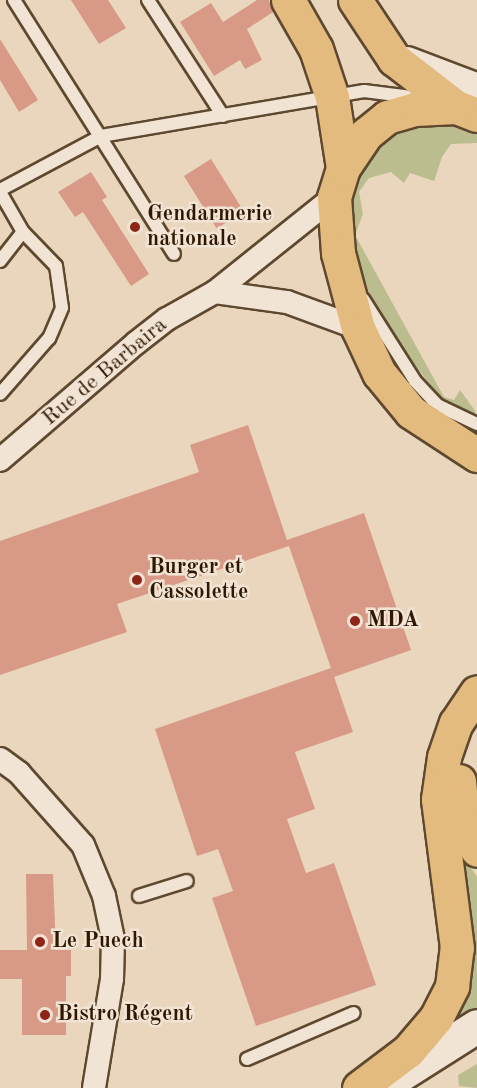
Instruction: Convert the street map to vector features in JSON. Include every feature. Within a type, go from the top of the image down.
[{"type":"main road","points":[[288,0],[316,49],[332,97],[338,182],[338,253],[358,328],[379,373],[411,412],[440,434],[477,455]]},
{"type":"main road","points":[[355,0],[394,59],[470,104]]},
{"type":"main road","points":[[338,182],[366,134],[387,117],[415,109],[470,104]]},
{"type":"main road","points":[[440,434],[477,480]]},
{"type":"main road","points":[[359,1088],[408,1051],[436,1018],[452,986],[457,948],[438,799],[444,757],[456,723],[477,692]]},
{"type":"main road","points":[[477,723],[459,773],[464,821],[477,850]]},
{"type":"main road","points":[[378,1088],[477,1026]]},
{"type":"main road","points":[[410,1088],[477,1046]]},
{"type":"street","name":"Rue de Barbaira","points":[[4,450],[167,319],[215,292],[338,182]]},
{"type":"street","points":[[215,292],[287,302],[358,328]]},
{"type":"street","points":[[0,759],[19,773],[83,845],[104,896],[113,939],[112,979],[98,1083]]},
{"type":"lane","points":[[14,0],[174,254]]},
{"type":"lane","points":[[148,0],[223,116]]},
{"type":"lane","points":[[0,394],[49,338],[62,308],[56,266],[23,232],[0,191],[101,136],[364,91],[408,94],[470,104]]},
{"type":"lane","points":[[0,261],[23,232]]},
{"type":"lane","points":[[338,253],[389,344],[415,381],[437,405],[477,424]]},
{"type":"lane","points":[[139,896],[187,881]]},
{"type":"lane","points":[[247,1059],[354,1013]]},
{"type":"green space","points":[[443,118],[477,128],[477,143],[451,144],[442,157],[434,181],[410,173],[404,183],[391,172],[369,178],[359,192],[363,214],[355,235],[444,397],[454,400],[460,390],[476,412],[474,416],[442,400],[398,343],[355,268],[348,206],[364,155],[390,131]]},
{"type":"green space","points":[[456,844],[477,877],[477,1008],[445,1027],[471,961],[472,912]]},
{"type":"green space","points":[[477,1064],[477,1088],[459,1086],[458,1075]]},
{"type":"building","points":[[71,0],[108,0],[126,28],[99,44]]},
{"type":"building","points":[[257,0],[269,0],[273,12],[247,29],[262,60],[245,69],[240,60],[214,76],[180,22],[211,3],[223,22]]},
{"type":"building","points":[[0,39],[38,100],[19,112],[0,80]]},
{"type":"building","points":[[211,159],[244,212],[217,229],[184,176]]},
{"type":"building","points":[[91,172],[107,197],[102,200],[149,274],[131,286],[83,212],[75,217],[58,192]]},
{"type":"building","points":[[248,425],[287,540],[364,513],[411,650],[334,677],[289,546],[117,604],[127,632],[0,675],[0,541],[199,472],[190,445]]},
{"type":"building","points":[[331,668],[353,732],[295,752],[315,809],[287,819],[306,873],[334,863],[376,985],[256,1026],[212,898],[233,891],[218,849],[197,856],[155,729]]},
{"type":"building","points":[[26,874],[53,874],[56,950],[71,950],[71,976],[66,976],[66,1035],[22,1035],[22,979],[0,979],[0,950],[27,950]]},
{"type":"place","name":"Gendarmerie nationale","points":[[135,227]]},
{"type":"place","name":"Burger et Cassolette","points":[[137,580]]},
{"type":"place","name":"MDA","points":[[355,621]]},
{"type":"place","name":"Le Puech","points":[[40,942]]},
{"type":"place","name":"Bistro Régent","points":[[45,1015]]}]
